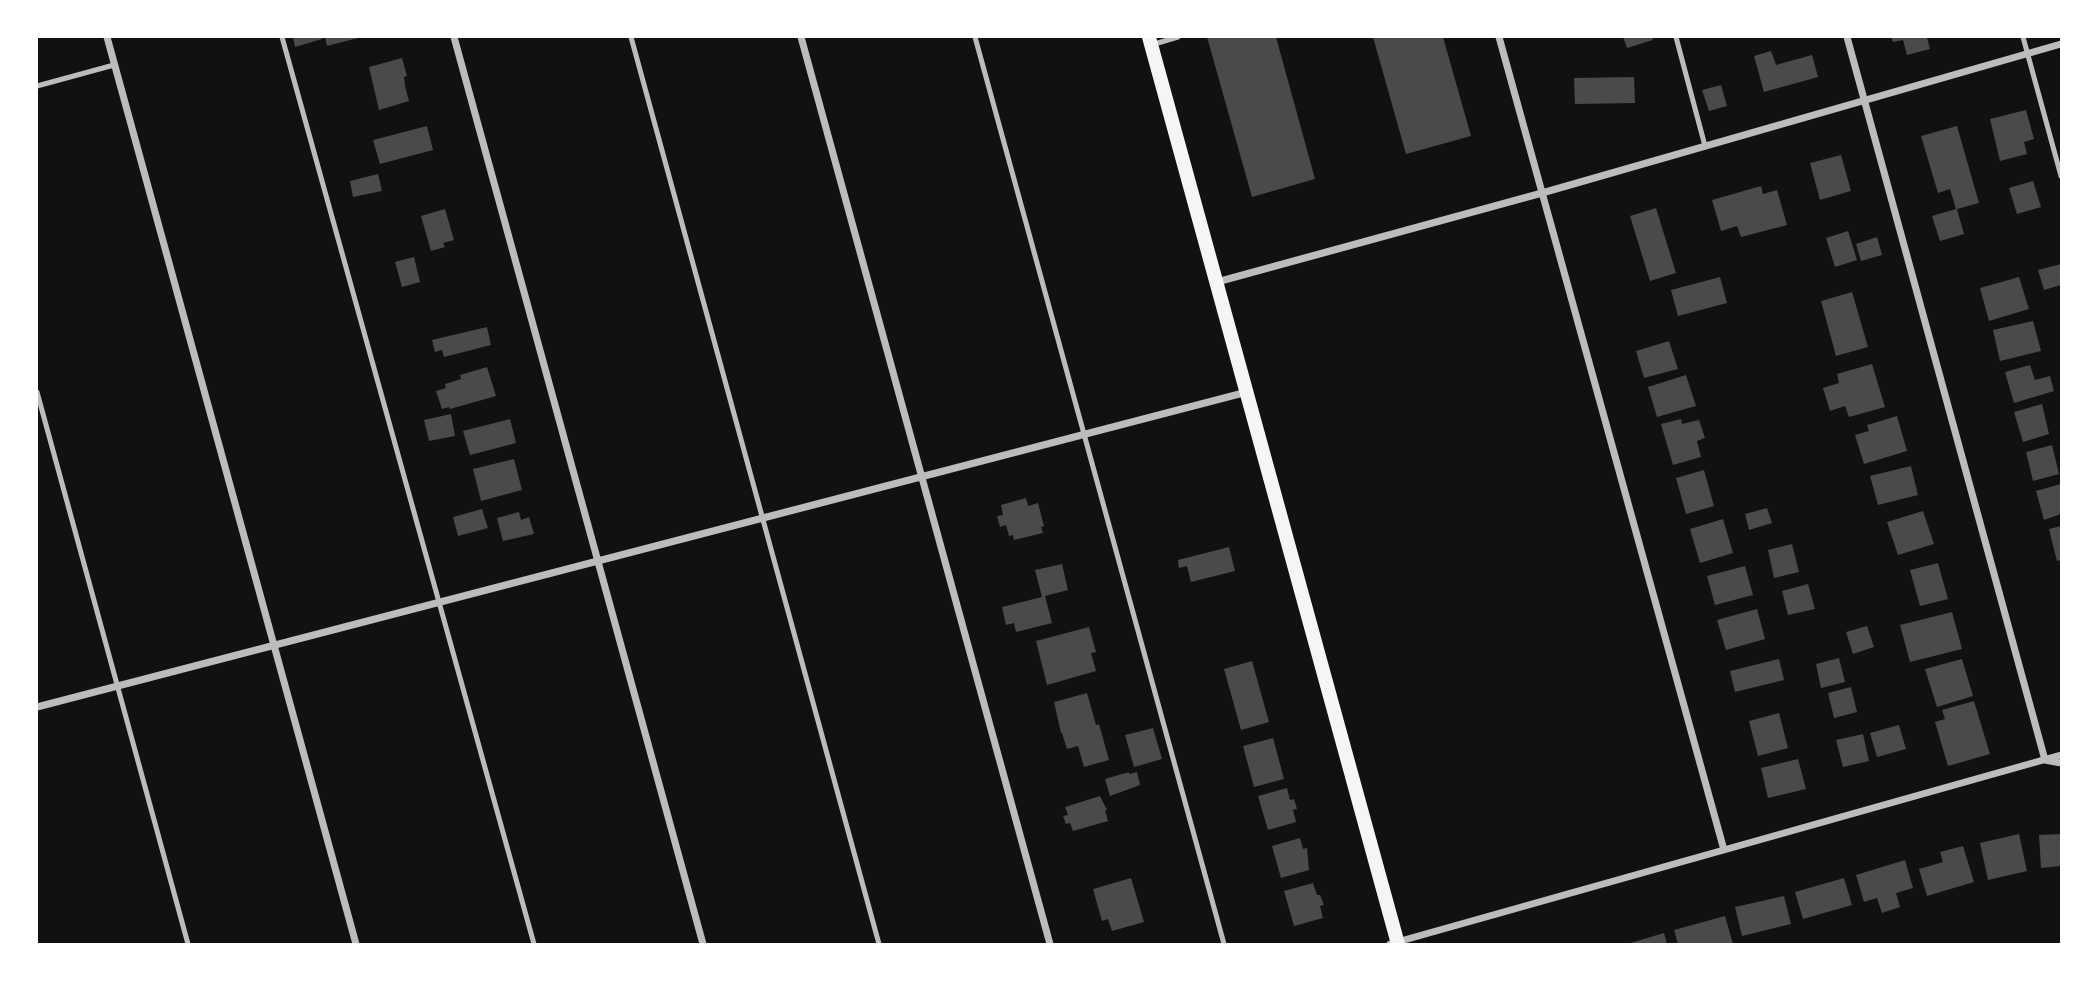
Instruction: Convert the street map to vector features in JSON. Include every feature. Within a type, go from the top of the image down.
[{"type":"main road","points":[[1150,41],[1395,944]]},
{"type":"street","points":[[107,37],[356,944]]},
{"type":"street","points":[[454,37],[703,944]]},
{"type":"street","points":[[801,37],[1050,944]]},
{"type":"street","points":[[1499,37],[1724,850]]},
{"type":"street","points":[[1847,37],[2045,760]]},
{"type":"street","points":[[1217,282],[1542,193],[2061,44]]},
{"type":"street","points":[[37,707],[1247,392]]},
{"type":"street","points":[[1395,944],[2061,755]]},
{"type":"street","points":[[2045,760],[2061,763]]},
{"type":"lane","points":[[282,37],[534,944]]},
{"type":"lane","points":[[631,37],[878,944]]},
{"type":"lane","points":[[975,37],[1224,944]]},
{"type":"lane","points":[[1150,41],[1178,37]]},
{"type":"lane","points":[[1676,37],[1705,146]]},
{"type":"lane","points":[[2023,37],[2061,176]]},
{"type":"lane","points":[[37,86],[114,65]]},
{"type":"lane","points":[[37,393],[188,944]]},
{"type":"building","points":[[293,37],[322,37],[322,39],[295,47]]},
{"type":"building","points":[[325,37],[358,37],[358,38],[327,46]]},
{"type":"building","points":[[1207,37],[1276,37],[1315,179],[1252,197]]},
{"type":"building","points":[[1373,37],[1443,37],[1471,136],[1406,154]]},
{"type":"building","points":[[1623,37],[1652,37],[1653,40],[1627,48]]},
{"type":"building","points":[[1891,37],[1927,37],[1930,49],[1907,55],[1903,40],[1893,42]]},
{"type":"building","points":[[1771,51],[1776,65],[1812,55],[1818,77],[1764,92],[1754,56]]},
{"type":"building","points":[[402,58],[409,101],[379,110],[369,67]]},
{"type":"building","points":[[1634,77],[1635,103],[1575,104],[1574,78]]},
{"type":"building","points":[[1721,85],[1727,106],[1709,111],[1702,90]]},
{"type":"building","points":[[2026,110],[2034,139],[2024,142],[2027,154],[2000,161],[1990,119]]},
{"type":"building","points":[[427,126],[433,150],[380,164],[373,140]]},
{"type":"building","points":[[1957,126],[1979,203],[1957,209],[1964,234],[1940,241],[1932,216],[1956,209],[1950,189],[1938,193],[1921,136]]},
{"type":"building","points":[[1841,155],[1851,191],[1820,200],[1810,163]]},
{"type":"building","points":[[378,174],[382,191],[353,197],[350,181]]},
{"type":"building","points":[[2033,181],[2041,207],[2017,214],[2009,188]]},
{"type":"building","points":[[1761,186],[1763,194],[1777,190],[1787,225],[1741,237],[1737,226],[1721,231],[1712,200]]},
{"type":"building","points":[[1656,208],[1676,273],[1650,281],[1630,216]]},
{"type":"building","points":[[445,209],[454,240],[443,243],[445,247],[431,251],[421,216]]},
{"type":"building","points":[[1848,231],[1857,260],[1835,267],[1826,238]]},
{"type":"building","points":[[1877,237],[1882,255],[1861,261],[1856,244]]},
{"type":"building","points":[[414,257],[420,282],[402,287],[395,262]]},
{"type":"building","points":[[2061,264],[2061,285],[2044,290],[2038,270]]},
{"type":"building","points":[[1720,277],[1727,303],[1678,316],[1671,290]]},
{"type":"building","points":[[2019,277],[2029,309],[1989,321],[1980,288]]},
{"type":"building","points":[[1852,292],[1868,347],[1836,356],[1821,301]]},
{"type":"building","points":[[2033,321],[2041,351],[2000,361],[1993,330]]},
{"type":"building","points":[[487,327],[491,345],[444,357],[442,350],[435,352],[432,340]]},
{"type":"building","points":[[1669,341],[1678,369],[1644,378],[1636,351]]},
{"type":"building","points":[[1872,364],[1885,407],[1849,417],[1845,406],[1830,411],[1823,388],[1839,383],[1837,374]]},
{"type":"building","points":[[2030,365],[2035,380],[2050,376],[2054,391],[2014,403],[2005,372]]},
{"type":"building","points":[[487,367],[496,396],[442,409],[436,391],[446,388],[445,384],[461,379],[460,375]]},
{"type":"building","points":[[1686,375],[1696,406],[1657,417],[1648,387]]},
{"type":"building","points":[[2042,404],[2049,434],[2023,442],[2014,412]]},
{"type":"building","points":[[451,414],[455,436],[429,441],[424,420]]},
{"type":"building","points":[[1897,416],[1907,451],[1864,464],[1855,435],[1869,431],[1867,425]]},
{"type":"building","points":[[510,419],[516,443],[470,455],[463,431]]},
{"type":"building","points":[[1681,419],[1682,424],[1699,420],[1705,438],[1697,441],[1701,457],[1673,465],[1661,424]]},
{"type":"building","points":[[2052,445],[2059,474],[2033,481],[2026,452]]},
{"type":"building","points":[[514,459],[522,490],[481,501],[473,469]]},
{"type":"building","points":[[1911,466],[1918,495],[1878,505],[1870,476]]},
{"type":"building","points":[[1704,470],[1714,506],[1686,514],[1676,478]]},
{"type":"building","points":[[2061,484],[2061,514],[2044,520],[2036,491]]},
{"type":"building","points":[[1026,498],[1028,506],[1038,503],[1044,526],[1041,527],[1043,533],[1014,540],[1013,535],[1009,536],[1006,525],[1000,527],[997,516],[1003,515],[1001,505]]},
{"type":"building","points":[[1767,508],[1772,523],[1749,530],[1745,514]]},
{"type":"building","points":[[482,509],[488,528],[458,536],[453,517]]},
{"type":"building","points":[[1923,511],[1934,544],[1898,555],[1887,522]]},
{"type":"building","points":[[519,512],[521,520],[529,517],[534,534],[503,541],[497,518]]},
{"type":"building","points":[[1723,519],[1733,553],[1700,563],[1690,529]]},
{"type":"building","points":[[2061,526],[2061,560],[2057,561],[2049,529]]},
{"type":"building","points":[[1792,544],[1799,572],[1774,578],[1768,550]]},
{"type":"building","points":[[1229,547],[1235,571],[1191,582],[1187,566],[1179,568],[1178,560]]},
{"type":"building","points":[[1938,563],[1948,599],[1920,606],[1910,570]]},
{"type":"building","points":[[1062,564],[1068,590],[1045,596],[1052,623],[1016,632],[1014,623],[1006,625],[1002,607],[1042,597],[1035,570]]},
{"type":"building","points":[[1745,566],[1753,595],[1715,605],[1707,576]]},
{"type":"building","points":[[1808,584],[1815,609],[1788,615],[1782,591]]},
{"type":"building","points":[[1757,609],[1765,639],[1726,650],[1717,620]]},
{"type":"building","points":[[1952,612],[1962,649],[1910,662],[1900,625]]},
{"type":"building","points":[[1867,626],[1874,647],[1853,654],[1846,632]]},
{"type":"building","points":[[1089,627],[1096,652],[1091,653],[1096,671],[1047,685],[1036,641]]},
{"type":"building","points":[[1839,658],[1845,682],[1821,688],[1816,664]]},
{"type":"building","points":[[1779,659],[1784,680],[1735,692],[1730,671]]},
{"type":"building","points":[[1962,659],[1973,696],[1937,707],[1925,669]]},
{"type":"building","points":[[1252,661],[1269,722],[1241,730],[1224,669]]},
{"type":"building","points":[[1851,687],[1857,712],[1834,718],[1828,693]]},
{"type":"building","points":[[1087,693],[1109,760],[1084,767],[1078,746],[1067,749],[1054,702]]},
{"type":"building","points":[[1974,701],[1990,754],[1948,766],[1935,722],[1945,719],[1942,710]]},
{"type":"building","points":[[1779,713],[1788,748],[1758,756],[1749,721]]},
{"type":"building","points":[[1899,725],[1906,749],[1877,757],[1870,733]]},
{"type":"building","points":[[1153,728],[1162,759],[1134,767],[1125,735]]},
{"type":"building","points":[[1863,734],[1869,761],[1843,767],[1836,740]]},
{"type":"building","points":[[1273,738],[1284,779],[1254,787],[1243,746]]},
{"type":"building","points":[[1798,759],[1806,789],[1768,798],[1761,768]]},
{"type":"building","points":[[1137,772],[1140,785],[1110,796],[1105,779]]},
{"type":"building","points":[[1287,788],[1290,800],[1294,799],[1297,809],[1293,810],[1296,822],[1268,830],[1258,796]]},
{"type":"building","points":[[1100,796],[1107,810],[1108,821],[1073,831],[1063,816],[1068,815],[1065,807]]},
{"type":"building","points":[[2019,834],[2027,871],[1988,880],[1980,843]]},
{"type":"building","points":[[2061,834],[2061,866],[2041,868],[2039,835]]},
{"type":"building","points":[[1300,838],[1303,849],[1307,848],[1309,870],[1281,878],[1272,846]]},
{"type":"building","points":[[1963,846],[1974,882],[1927,896],[1919,869],[1943,862],[1940,852]]},
{"type":"building","points":[[1905,860],[1913,888],[1896,893],[1900,907],[1882,913],[1877,898],[1864,902],[1856,875]]},
{"type":"building","points":[[1131,878],[1144,922],[1112,931],[1108,919],[1102,921],[1093,889]]},
{"type":"building","points":[[1844,878],[1852,905],[1803,919],[1795,892]]},
{"type":"building","points":[[1313,883],[1324,905],[1320,906],[1323,918],[1294,926],[1284,891]]},
{"type":"building","points":[[1784,896],[1791,924],[1742,936],[1735,907]]},
{"type":"building","points":[[1725,916],[1733,944],[1678,944],[1674,930]]},
{"type":"building","points":[[1664,933],[1667,944],[1627,944]]}]
